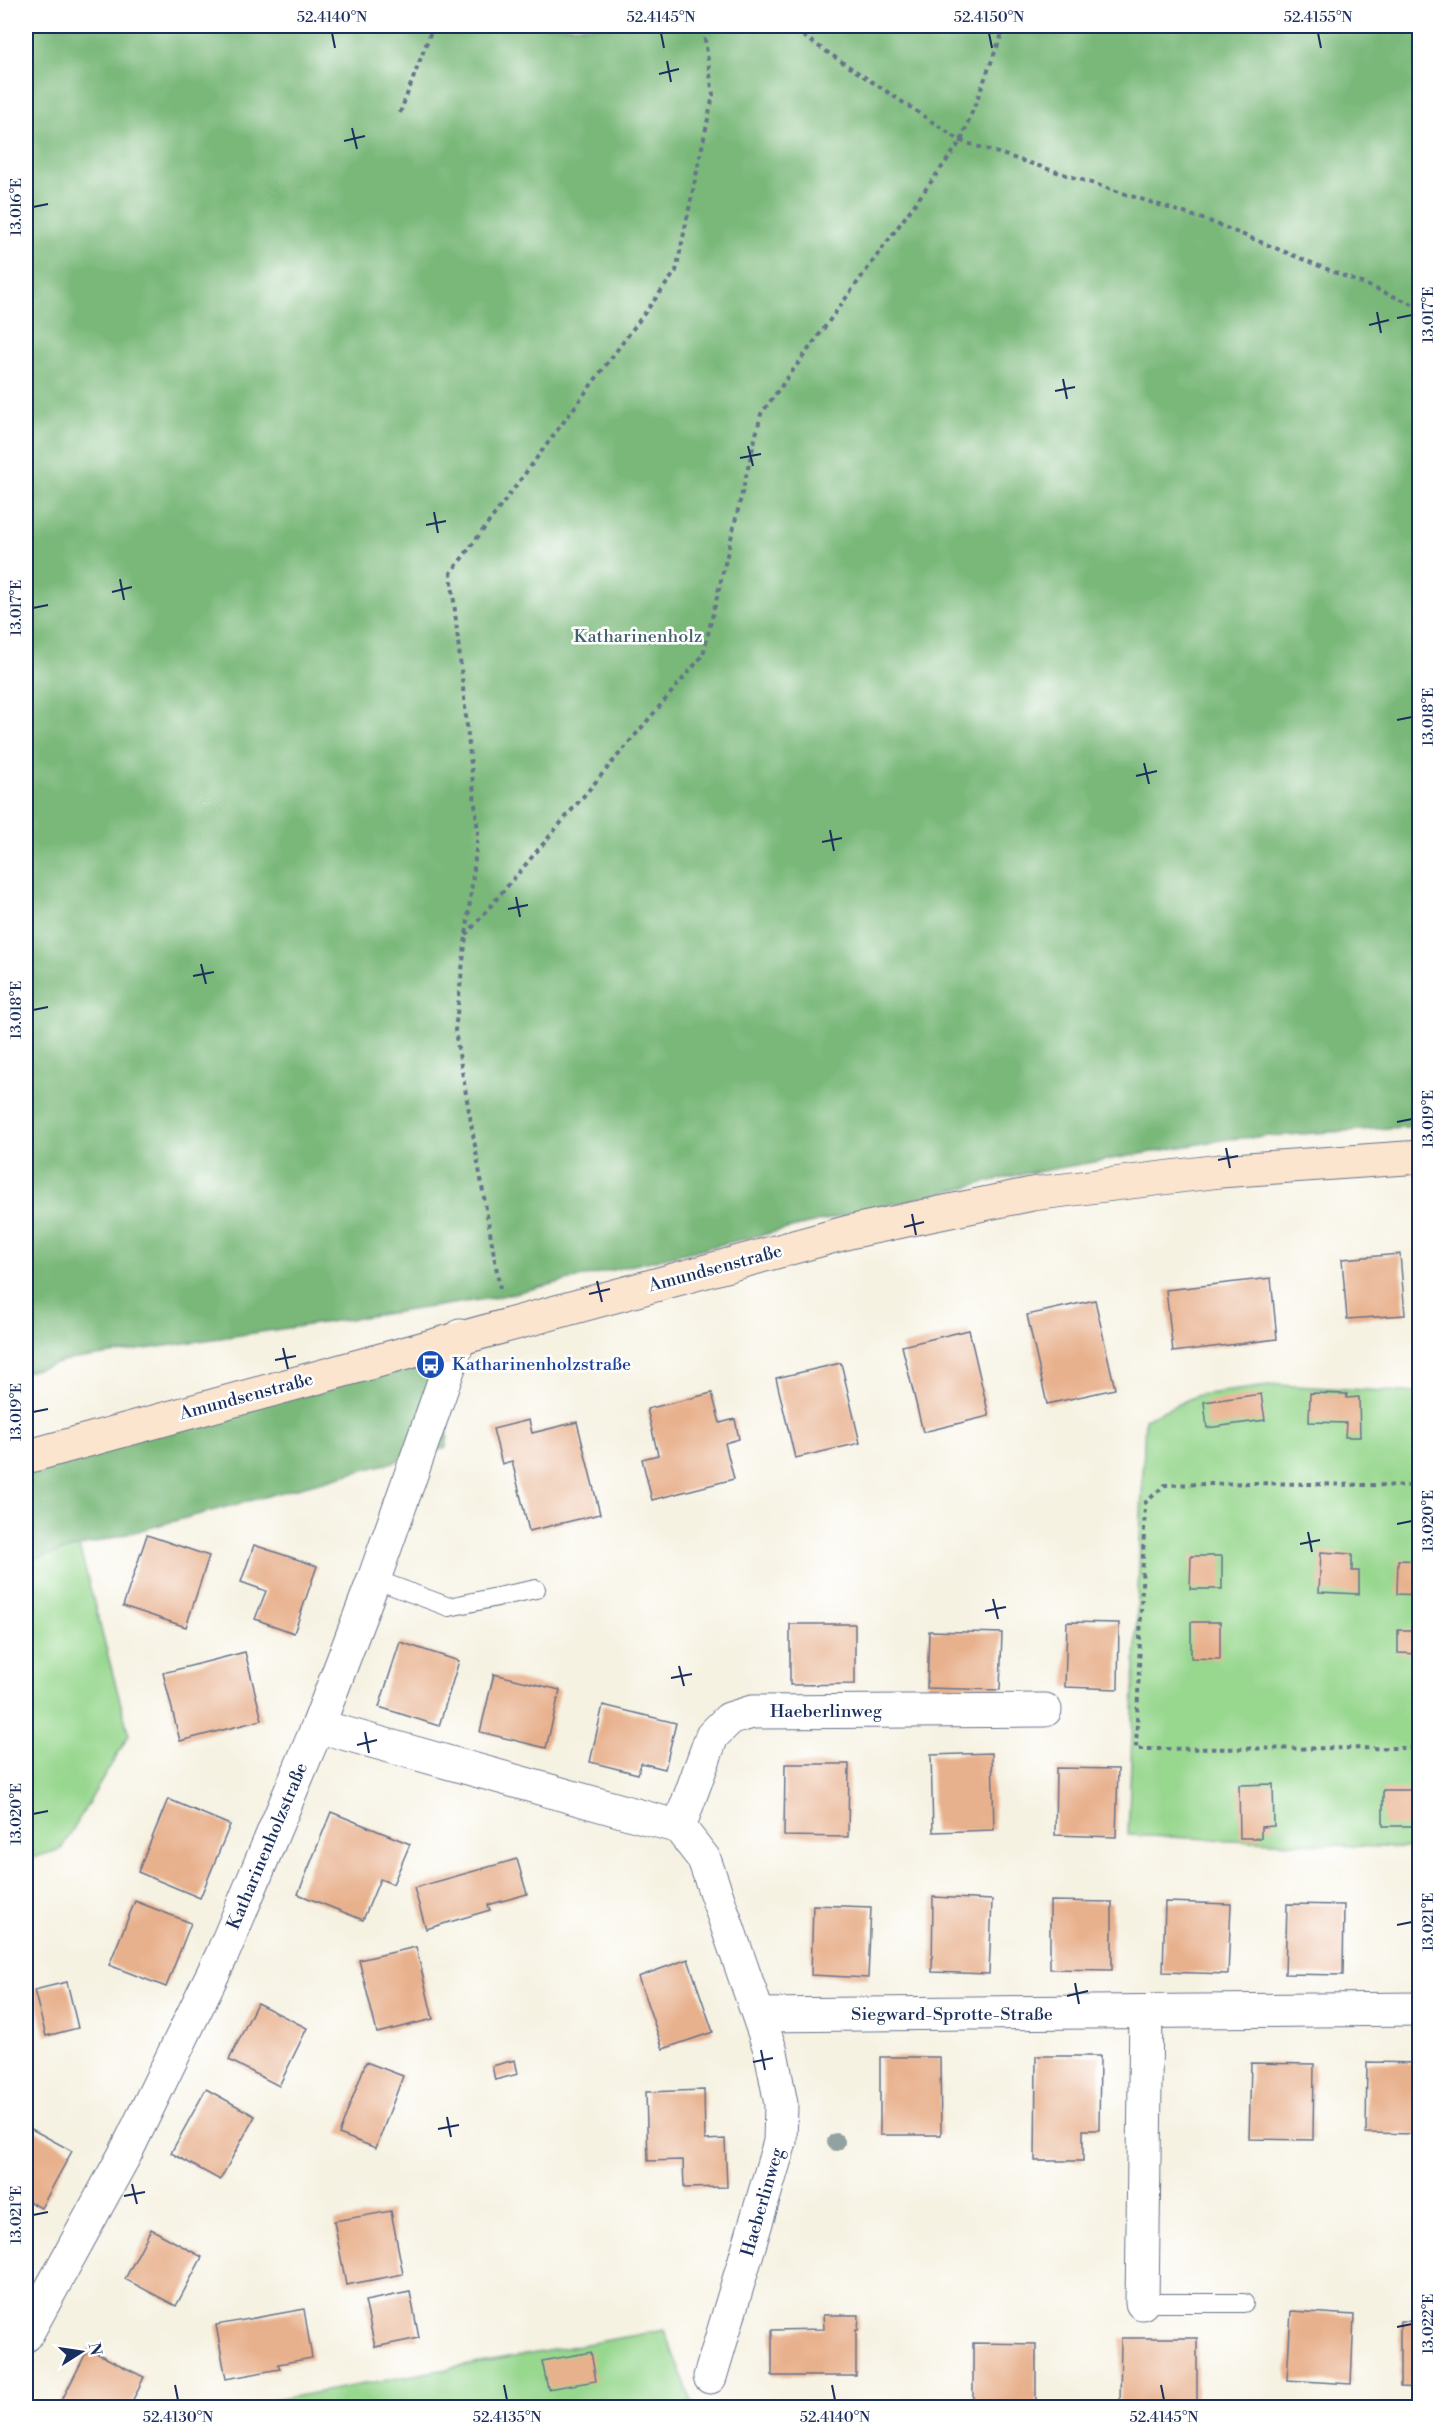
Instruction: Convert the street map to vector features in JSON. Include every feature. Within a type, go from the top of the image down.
[{"type":"street","name":"Amundsenstraße","points":[[26,1457],[460,1336],[849,1232],[1032,1194],[1220,1171],[1419,1157]]},
{"type":"street","name":"Katharinenholzstraße","points":[[26,2335],[125,2154],[222,1956],[318,1726],[374,1579],[460,1336]]},
{"type":"street","name":"Haeberlinweg","points":[[710,2377],[780,2142],[781,2104],[771,2052],[704,1859],[679,1827],[712,1736],[729,1719],[752,1712],[1045,1710]]},
{"type":"street","points":[[318,1726],[679,1827]]},
{"type":"street","name":"Siegward-Sprotte-Straße","points":[[759,2015],[1419,2009]]},
{"type":"street","points":[[1142,2303],[1146,2012]]},
{"type":"lane","points":[[374,1579],[448,1607],[536,1589]]},
{"type":"lane","points":[[1142,2303],[1244,2303]]},
{"type":"path","points":[[400,113],[432,26]]},
{"type":"path","points":[[506,1324],[455,1031],[478,832],[452,573],[676,271],[713,96],[703,26]]},
{"type":"path","points":[[788,26],[961,141],[1209,221],[1419,307]]},
{"type":"path","points":[[466,936],[703,654],[761,414],[961,141],[1005,26]]},
{"type":"path","points":[[1419,1486],[1253,1483],[1165,1485],[1145,1503],[1136,1749],[1419,1748]]},
{"type":"green space","name":"Katharinenholz","points":[[26,26],[1419,26],[1419,1126],[1228,1139],[1013,1176],[493,1298],[70,1360],[26,1372]]},
{"type":"green space","points":[[460,1336],[446,1448],[26,1561],[26,1457]]},
{"type":"green space","points":[[1277,1385],[1419,1393],[1419,1849],[1128,1835],[1145,1419],[1198,1395]]},
{"type":"green space","points":[[79,1546],[129,1735],[61,1849],[26,1860],[26,1561]]},
{"type":"green space","points":[[664,2330],[694,2407],[270,2408],[269,2401]]},
{"type":"building","points":[[1400,1254],[1405,1315],[1347,1319],[1342,1259]]},
{"type":"building","points":[[1271,1278],[1277,1339],[1173,1352],[1166,1290]]},
{"type":"building","points":[[1095,1300],[1115,1389],[1047,1404],[1027,1315]]},
{"type":"building","points":[[969,1330],[989,1416],[923,1432],[902,1346]]},
{"type":"building","points":[[841,1363],[860,1443],[795,1458],[776,1378]]},
{"type":"building","points":[[712,1393],[720,1423],[735,1419],[739,1439],[725,1443],[734,1479],[652,1500],[642,1459],[658,1455],[647,1409]]},
{"type":"building","points":[[1310,1393],[1347,1394],[1346,1398],[1359,1397],[1360,1437],[1345,1437],[1346,1423],[1309,1422]]},
{"type":"building","points":[[1261,1394],[1265,1420],[1207,1428],[1204,1402]]},
{"type":"building","points":[[529,1420],[532,1433],[577,1422],[600,1514],[529,1531],[512,1461],[502,1464],[493,1429]]},
{"type":"building","points":[[147,1535],[209,1556],[186,1627],[123,1606]]},
{"type":"building","points":[[254,1545],[317,1566],[294,1633],[255,1619],[266,1591],[241,1582]]},
{"type":"building","points":[[1321,1552],[1352,1554],[1352,1571],[1359,1571],[1359,1594],[1319,1592]]},
{"type":"building","points":[[1191,1556],[1222,1556],[1222,1589],[1190,1589]]},
{"type":"building","points":[[1398,1560],[1420,1561],[1420,1595],[1397,1594]]},
{"type":"building","points":[[1067,1622],[1119,1623],[1118,1689],[1065,1687]]},
{"type":"building","points":[[1191,1622],[1220,1622],[1220,1659],[1191,1658]]},
{"type":"building","points":[[790,1624],[855,1624],[855,1684],[790,1685]]},
{"type":"building","points":[[1398,1630],[1420,1630],[1420,1654],[1398,1653]]},
{"type":"building","points":[[929,1631],[1002,1633],[1000,1690],[927,1688]]},
{"type":"building","points":[[400,1642],[459,1661],[439,1726],[379,1707]]},
{"type":"building","points":[[245,1652],[262,1720],[180,1741],[163,1673]]},
{"type":"building","points":[[494,1674],[560,1690],[546,1748],[480,1732]]},
{"type":"building","points":[[603,1705],[676,1723],[665,1769],[641,1763],[638,1774],[590,1762]]},
{"type":"building","points":[[992,1753],[994,1830],[933,1832],[931,1755]]},
{"type":"building","points":[[785,1764],[849,1764],[848,1837],[784,1836]]},
{"type":"building","points":[[1056,1768],[1118,1769],[1116,1837],[1055,1835]]},
{"type":"building","points":[[1273,1784],[1274,1826],[1261,1827],[1261,1838],[1240,1838],[1239,1785]]},
{"type":"building","points":[[1383,1790],[1417,1790],[1418,1826],[1383,1826]]},
{"type":"building","points":[[168,1799],[230,1825],[200,1898],[138,1872]]},
{"type":"building","points":[[331,1812],[410,1844],[393,1884],[380,1879],[363,1920],[298,1894]]},
{"type":"building","points":[[517,1859],[527,1894],[488,1905],[490,1910],[426,1929],[414,1888]]},
{"type":"building","points":[[933,1897],[992,1900],[989,1974],[932,1972]]},
{"type":"building","points":[[135,1901],[191,1923],[166,1987],[109,1965]]},
{"type":"building","points":[[1050,1901],[1112,1902],[1112,1970],[1050,1969]]},
{"type":"building","points":[[1165,1902],[1231,1904],[1228,1974],[1163,1972]]},
{"type":"building","points":[[1287,1904],[1344,1905],[1343,1975],[1285,1974]]},
{"type":"building","points":[[813,1905],[871,1907],[868,1978],[811,1975]]},
{"type":"building","points":[[416,1947],[433,2019],[377,2033],[359,1960]]},
{"type":"building","points":[[688,1959],[713,2032],[663,2049],[638,1977]]},
{"type":"building","points":[[67,1982],[78,2028],[46,2036],[34,1990]]},
{"type":"building","points":[[257,2003],[307,2028],[279,2086],[229,2060]]},
{"type":"building","points":[[1036,2056],[1100,2056],[1099,2130],[1083,2130],[1083,2161],[1035,2161]]},
{"type":"building","points":[[880,2057],[940,2057],[941,2135],[880,2135]]},
{"type":"building","points":[[515,2060],[518,2074],[495,2080],[492,2066]]},
{"type":"building","points":[[366,2062],[403,2076],[376,2148],[339,2134]]},
{"type":"building","points":[[1367,2062],[1420,2063],[1420,2134],[1366,2133]]},
{"type":"building","points":[[1251,2063],[1314,2064],[1313,2140],[1249,2139]]},
{"type":"building","points":[[206,2089],[255,2116],[220,2180],[171,2153]]},
{"type":"building","points":[[704,2090],[705,2140],[725,2139],[727,2187],[684,2188],[683,2160],[648,2161],[646,2092]]},
{"type":"building","points":[[26,2126],[72,2151],[41,2208],[26,2200]]},
{"type":"building","points":[[391,2211],[403,2274],[346,2285],[334,2221]]},
{"type":"building","points":[[151,2229],[202,2257],[176,2306],[125,2279]]},
{"type":"building","points":[[410,2292],[419,2338],[375,2347],[365,2301]]},
{"type":"building","points":[[304,2309],[312,2358],[278,2364],[280,2369],[226,2379],[216,2325]]},
{"type":"building","points":[[1291,2311],[1354,2315],[1351,2384],[1287,2380]]},
{"type":"building","points":[[823,2315],[859,2315],[858,2330],[856,2330],[856,2376],[772,2376],[772,2330],[824,2329]]},
{"type":"building","points":[[1400,2321],[1420,2321],[1420,2388],[1400,2387]]},
{"type":"building","points":[[1121,2338],[1197,2338],[1197,2407],[1120,2406]]},
{"type":"building","points":[[973,2343],[1036,2344],[1036,2406],[973,2407]]},
{"type":"building","points":[[88,2349],[144,2377],[129,2408],[59,2406]]},
{"type":"building","points":[[591,2352],[596,2381],[548,2389],[542,2361]]},
{"type":"place","name":"Katharinenholzstraße","points":[[431,1364]]}]
